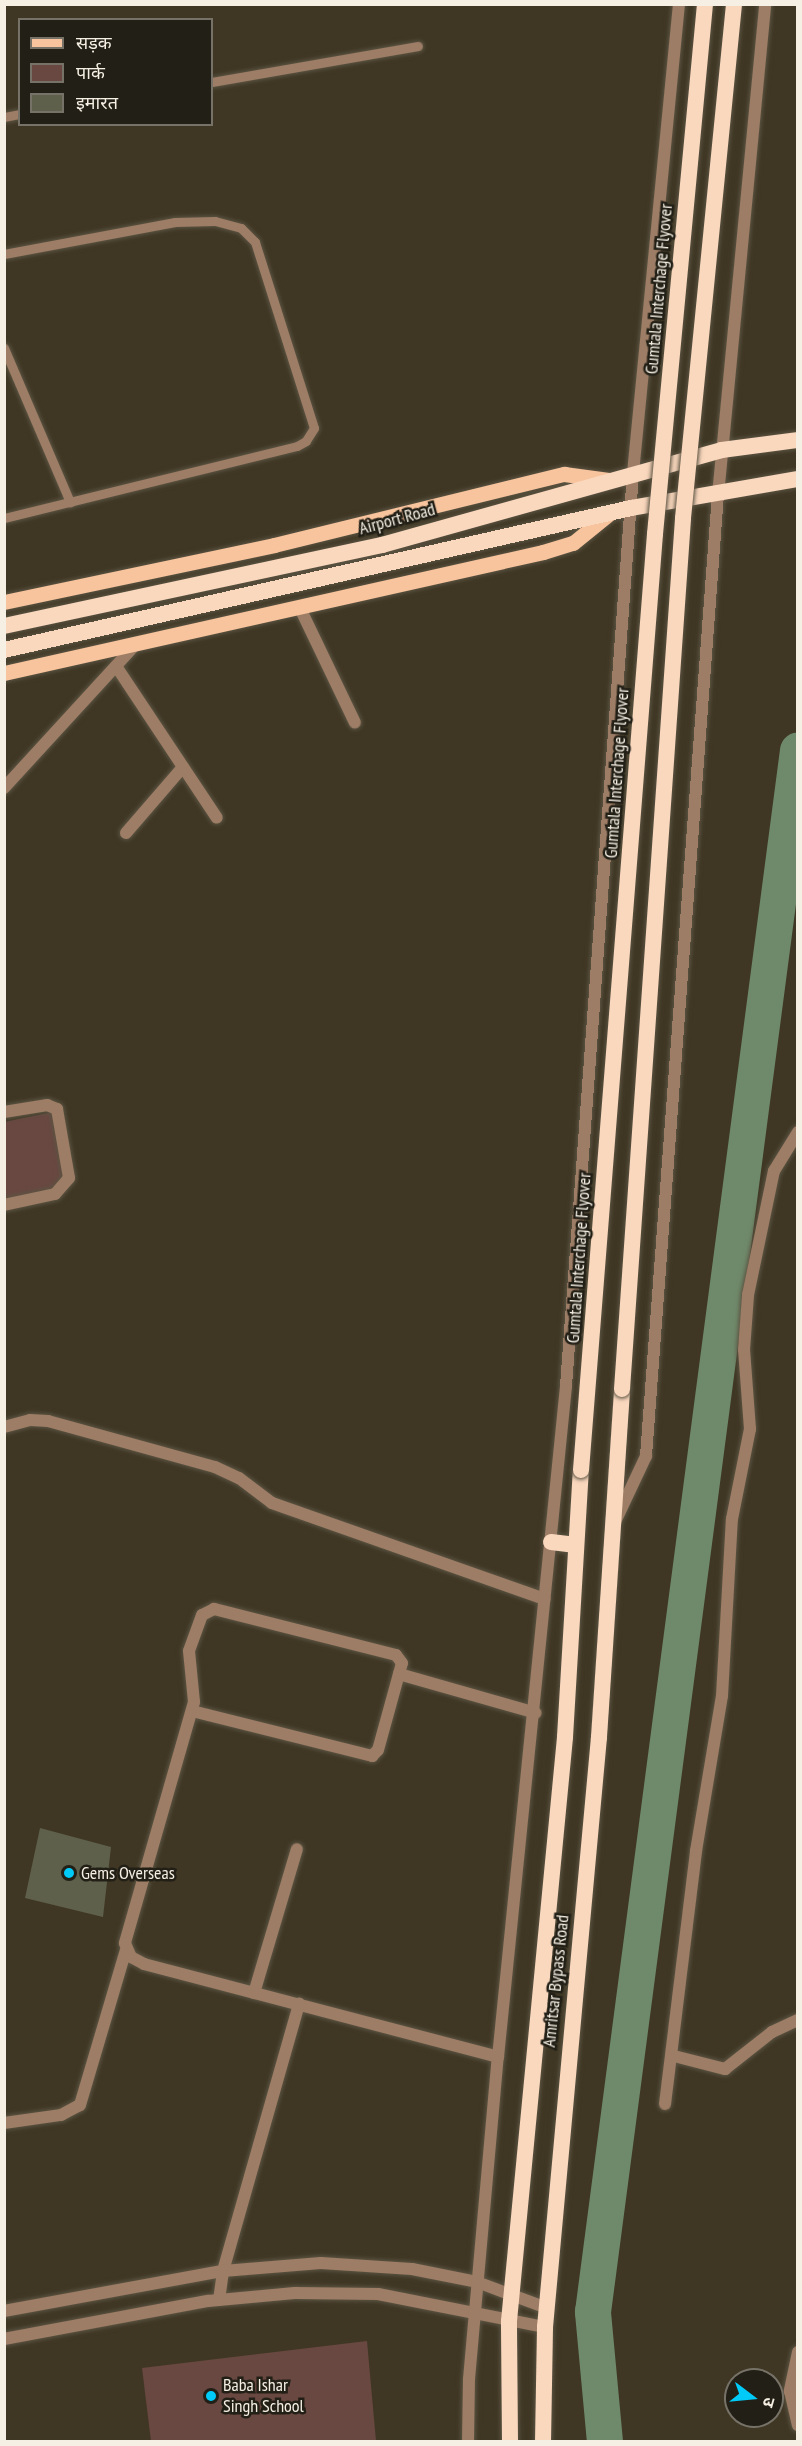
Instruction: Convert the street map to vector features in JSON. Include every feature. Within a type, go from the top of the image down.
[{"type":"highway","name":"Gumtala Interchage Flyover","points":[[576,1545],[655,534],[705,4]]},
{"type":"highway","points":[[614,1525],[683,518],[734,4]]},
{"type":"highway","name":"Airport Road","points":[[4,626],[382,545],[722,450],[798,440]]},
{"type":"highway","points":[[4,650],[631,508],[747,490],[798,479]]},
{"type":"highway","name":"Amritsar Bypass Road","points":[[543,2442],[545,2327],[599,1737],[614,1525]]},
{"type":"highway","points":[[550,1542],[576,1545]]},
{"type":"highway","name":"Amritsar Bypass Road","points":[[510,2442],[510,2321],[565,1737],[576,1545]]},
{"type":"main road","points":[[4,602],[274,545],[564,474],[609,480]]},
{"type":"main road","points":[[4,673],[134,646],[563,546],[590,533],[610,513]]},
{"type":"street","points":[[468,2442],[474,2314],[498,2057],[536,1713],[566,1386],[633,473],[679,4]]},
{"type":"street","points":[[614,1525],[646,1456],[718,495],[765,4]]},
{"type":"street","points":[[300,608],[356,723]]},
{"type":"street","points":[[4,788],[134,646]]},
{"type":"street","points":[[116,666],[217,818]]},
{"type":"street","points":[[126,833],[183,767]]},
{"type":"street","points":[[4,1112],[47,1105],[57,1109],[69,1178],[55,1194],[4,1205]]},
{"type":"street","points":[[665,2104],[674,2056],[696,1851],[722,1696],[732,1519],[750,1429],[744,1350],[748,1295],[774,1171],[787,1144],[798,1132]]},
{"type":"street","points":[[4,1427],[30,1420],[48,1421],[215,1467],[239,1478],[272,1503],[545,1599]]},
{"type":"street","points":[[4,2123],[61,2115],[80,2105],[126,1950],[192,1711],[194,1685],[189,1651],[199,1619],[210,1610],[396,1655],[402,1663],[378,1750],[372,1756],[192,1711]]},
{"type":"street","points":[[399,1674],[536,1713]]},
{"type":"street","points":[[254,1993],[297,1850]]},
{"type":"street","points":[[126,1950],[144,1964],[498,2057]]},
{"type":"street","points":[[219,2300],[223,2271],[298,2004]]},
{"type":"street","points":[[674,2056],[725,2069],[771,2032],[798,2020]]},
{"type":"street","points":[[4,2311],[223,2271],[271,2265],[360,2264],[412,2269],[477,2282],[547,2308]]},
{"type":"street","points":[[4,2339],[219,2300],[295,2293],[378,2294],[545,2327]]},
{"type":"street","points":[[798,2352],[790,2391],[798,2425]]},
{"type":"lane","points":[[213,82],[418,46]]},
{"type":"lane","points":[[4,254],[175,222],[215,221],[241,228],[255,242],[314,419],[311,435],[297,446],[4,518]]},
{"type":"lane","points":[[4,348],[70,502]]},
{"type":"green space","points":[[58,1111],[66,1186],[5,1199],[4,1122]]},
{"type":"green space","points":[[367,2341],[376,2441],[151,2441],[142,2368]]},
{"type":"building","name":"Gems Overseas","points":[[40,1828],[111,1847],[103,1917],[25,1898]]},
{"type":"waterway","points":[[605,2442],[593,2312],[798,750]]},
{"type":"place","name":"Gems Overseas","points":[[69,1873]]},
{"type":"place","name":"Baba Ishar Singh School","points":[[211,2396]]}]
